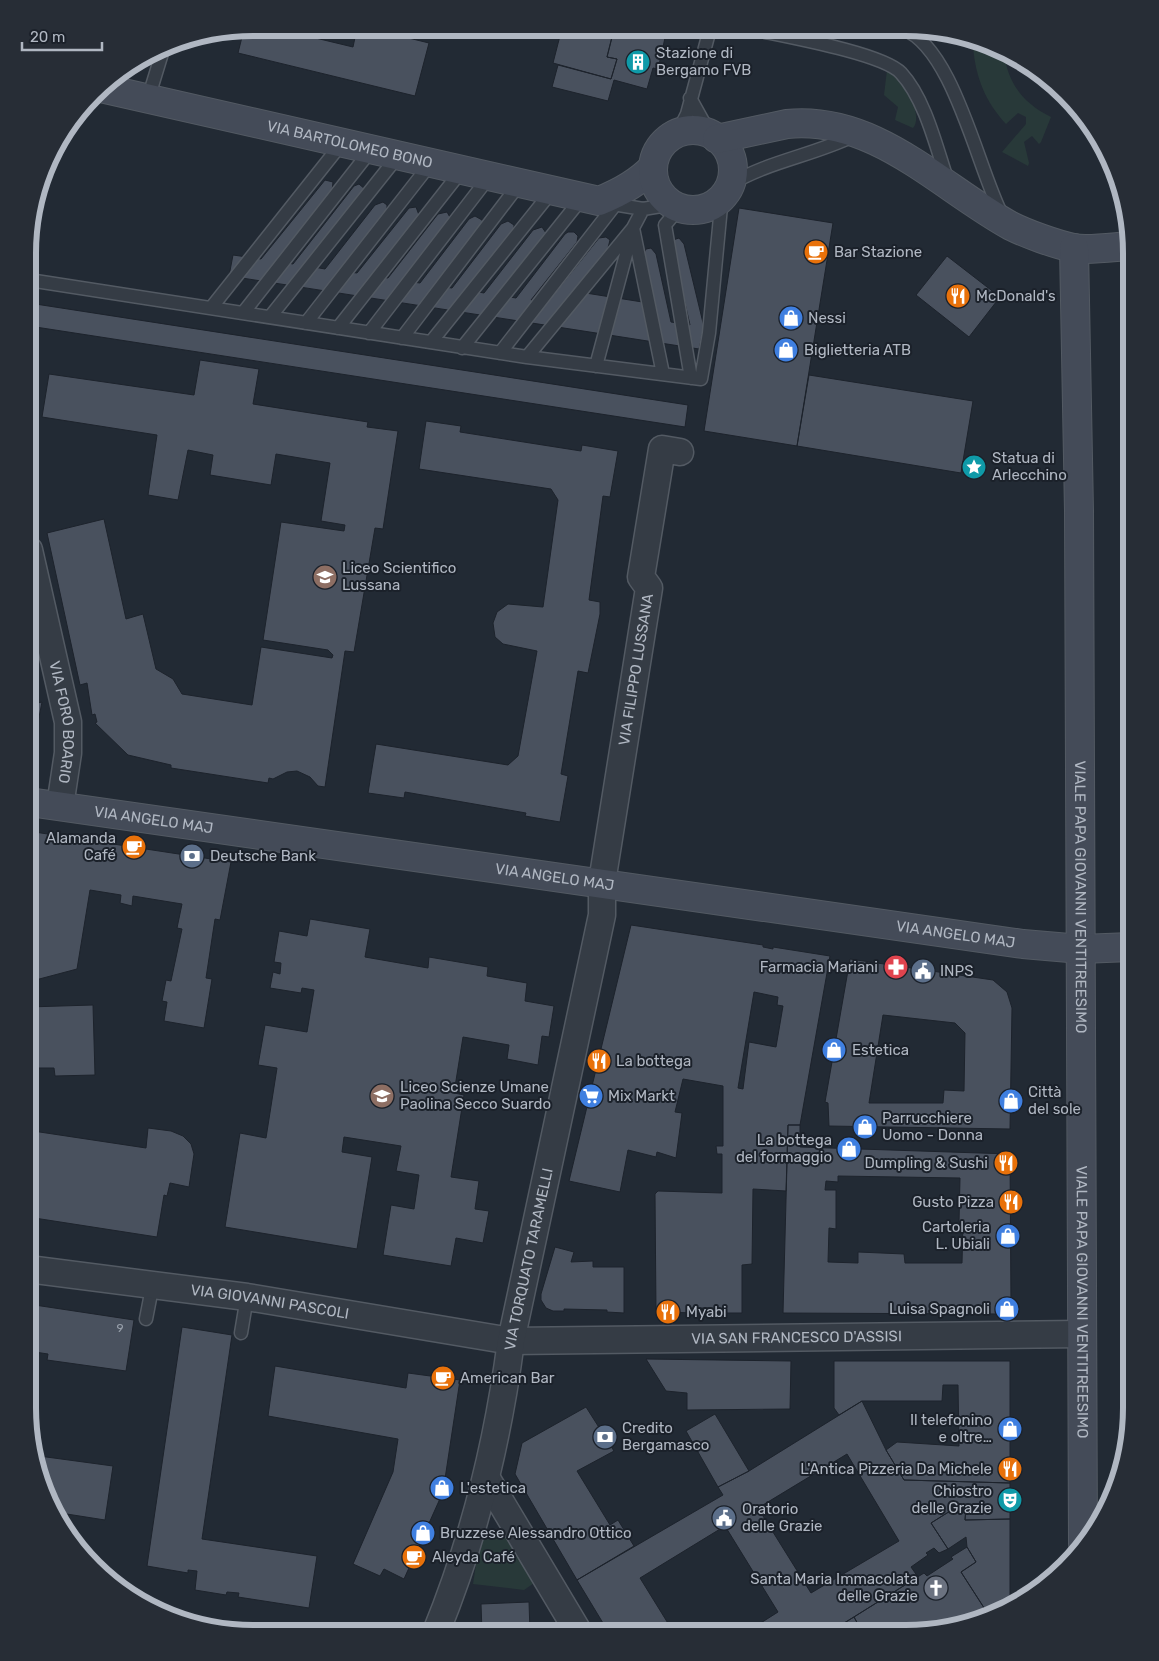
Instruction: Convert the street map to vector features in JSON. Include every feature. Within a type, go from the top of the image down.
[{"type":"main road","name":"VIA BARTOLOMEO BONO","points":[[110,90],[599,201]]},
{"type":"main road","points":[[714,136],[723,144],[731,160],[732,170],[726,191],[714,203],[701,208],[676,206],[658,190],[654,180],[653,167],[658,150],[673,135],[691,130],[714,136],[798,123],[832,127],[880,142],[1012,227],[1074,248],[1122,246]]},
{"type":"main road","points":[[599,201],[618,194],[644,176],[653,167]]},
{"type":"main road","name":"VIALE PAPA GIOVANNI VENTITREESIMO","points":[[1074,248],[1079,511],[1083,1533]]},
{"type":"main road","name":"VIA ANGELO MAJ","points":[[36,803],[602,882],[1022,944],[1080,949],[1123,947]]},
{"type":"street","name":"VIA FILIPPO LUSSANA","points":[[602,882],[649,588],[641,577],[662,449],[680,452]]},
{"type":"street","name":"VIA FORO BOARIO","points":[[36,581],[68,722],[68,753],[60,806]]},
{"type":"street","name":"VIA TORQUATO TARAMELLI","points":[[439,1625],[448,1602],[487,1479],[503,1401],[511,1341],[602,915],[602,882]]},
{"type":"street","name":"VIA GIOVANNI PASCOLI","points":[[36,1270],[247,1296],[511,1341]]},
{"type":"street","name":"VIA SAN FRANCESCO D'ASSISI","points":[[511,1341],[1081,1334]]},
{"type":"street","points":[[487,1479],[574,1625]]},
{"type":"lane","points":[[673,135],[681,126],[708,36]]},
{"type":"lane","points":[[781,36],[872,57],[895,68],[910,84],[918,100],[950,186]]},
{"type":"lane","points":[[916,37],[941,64],[992,196],[1005,222]]},
{"type":"lane","points":[[148,99],[160,58]]},
{"type":"lane","points":[[690,98],[714,136]]},
{"type":"lane","points":[[696,378],[708,333],[726,191],[762,167],[816,152],[858,134]]},
{"type":"lane","points":[[211,308],[342,143]]},
{"type":"lane","points":[[243,313],[371,150]]},
{"type":"lane","points":[[270,317],[398,156]]},
{"type":"lane","points":[[306,323],[431,164]]},
{"type":"lane","points":[[338,328],[462,170]]},
{"type":"lane","points":[[369,332],[490,177]]},
{"type":"lane","points":[[402,338],[520,183]]},
{"type":"lane","points":[[430,342],[552,191]]},
{"type":"lane","points":[[462,348],[599,201]]},
{"type":"lane","points":[[500,353],[599,201]]},
{"type":"lane","name":"VIA BARTOLOMEO BONO","points":[[599,201],[643,209],[676,206]]},
{"type":"lane","points":[[676,206],[665,225],[696,378]]},
{"type":"lane","points":[[527,358],[633,228],[643,209]]},
{"type":"lane","points":[[633,228],[663,374]]},
{"type":"lane","points":[[596,366],[633,228]]},
{"type":"lane","points":[[36,281],[527,358],[696,378]]},
{"type":"lane","points":[[146,1319],[153,1283]]},
{"type":"lane","points":[[241,1333],[247,1296]]},
{"type":"shaded area","points":[[973,47],[1006,61],[1009,73],[1018,91],[1032,105],[1051,117],[1039,144],[1032,136],[1024,142],[1028,166],[1002,152],[1026,124],[1026,117],[1018,113],[1006,124],[987,98],[976,69]]},
{"type":"shaded area","points":[[887,70],[902,83],[911,99],[916,112],[913,128],[895,120],[898,107],[884,95]]},
{"type":"shaded area","points":[[495,1531],[513,1542],[537,1581],[524,1590],[473,1584],[480,1539]]},
{"type":"building","points":[[254,36],[307,36],[353,47],[355,36],[401,36],[429,43],[415,96],[238,53],[242,37]]},
{"type":"building","points":[[560,36],[612,36],[607,57],[617,59],[611,79],[553,63]]},
{"type":"building","name":"Stazione di Bergamo FVB","points":[[612,36],[665,36],[658,69],[653,68],[647,89],[614,80],[608,101],[552,87],[558,65],[611,79],[617,59],[607,57]]},
{"type":"building","points":[[325,180],[333,182],[332,191],[276,261],[293,264],[354,186],[359,184],[366,190],[308,266],[325,269],[375,205],[383,202],[387,205],[387,209],[340,271],[357,273],[409,208],[416,207],[419,215],[371,276],[388,278],[438,214],[447,212],[451,219],[403,281],[420,283],[469,219],[475,216],[482,220],[483,223],[435,286],[452,288],[501,224],[508,221],[514,225],[514,230],[467,290],[484,293],[533,230],[542,227],[546,233],[498,295],[516,298],[565,234],[574,232],[578,236],[577,242],[531,300],[547,303],[599,238],[606,237],[610,240],[608,248],[573,291],[655,304],[643,255],[646,249],[651,248],[656,254],[671,322],[690,325],[672,247],[673,240],[679,238],[684,244],[704,327],[699,349],[229,276],[233,255],[261,259]]},
{"type":"building","points":[[739,208],[833,223],[797,446],[704,431]]},
{"type":"building","name":"McDonald's","points":[[947,256],[1000,297],[969,337],[916,295]]},
{"type":"building","points":[[36,304],[688,405],[685,427],[36,327]]},
{"type":"building","points":[[200,360],[259,369],[253,404],[368,422],[367,427],[398,431],[383,529],[375,528],[354,652],[345,651],[325,787],[318,786],[310,777],[297,771],[287,772],[273,779],[269,778],[268,783],[171,768],[171,765],[128,755],[95,723],[97,722],[95,714],[92,715],[87,683],[80,685],[47,533],[104,519],[126,619],[143,614],[156,669],[173,679],[182,694],[252,705],[261,647],[332,658],[333,655],[328,650],[263,640],[281,522],[344,531],[345,525],[321,521],[330,463],[276,454],[271,485],[210,475],[213,455],[188,450],[178,500],[148,495],[157,435],[42,417],[49,374],[194,395]]},
{"type":"building","points":[[809,375],[973,401],[961,473],[797,446]]},
{"type":"building","points":[[426,421],[461,426],[460,432],[581,451],[582,445],[618,451],[610,497],[603,496],[589,600],[600,602],[600,614],[588,673],[578,671],[561,774],[568,776],[560,822],[525,816],[526,813],[405,792],[404,798],[368,793],[376,744],[508,765],[518,756],[537,651],[503,644],[495,637],[493,623],[497,612],[508,604],[543,607],[558,500],[551,489],[419,469]]},
{"type":"building","points":[[42,702],[36,732],[36,703]]},
{"type":"building","points":[[36,832],[231,862],[220,920],[215,919],[206,978],[212,979],[204,1028],[164,1021],[167,1002],[162,1001],[166,980],[171,981],[182,929],[177,928],[182,904],[133,896],[132,906],[120,903],[121,895],[90,890],[77,969],[36,980]]},
{"type":"building","points":[[310,919],[370,929],[365,957],[428,968],[429,957],[488,967],[487,976],[527,983],[525,1001],[554,1006],[549,1037],[542,1036],[538,1065],[507,1059],[509,1045],[463,1037],[454,1093],[464,1095],[451,1177],[479,1181],[475,1209],[489,1211],[483,1243],[456,1238],[451,1266],[383,1255],[391,1205],[414,1209],[419,1175],[396,1171],[401,1146],[344,1137],[342,1152],[372,1157],[357,1249],[225,1227],[240,1133],[266,1138],[277,1068],[258,1065],[265,1025],[307,1032],[314,990],[302,988],[301,993],[270,988],[273,972],[280,974],[281,963],[274,962],[279,931],[307,936]]},
{"type":"building","points":[[631,925],[763,945],[763,947],[773,949],[773,947],[830,956],[800,1125],[788,1125],[786,1191],[753,1189],[752,1264],[742,1265],[742,1313],[709,1313],[709,1308],[700,1308],[700,1313],[656,1312],[655,1194],[658,1191],[722,1193],[722,1154],[717,1154],[716,1146],[723,1146],[723,1086],[683,1079],[675,1112],[682,1113],[676,1158],[657,1152],[656,1157],[628,1150],[620,1192],[569,1181]],"holes":[[[754,992],[778,997],[777,1005],[783,1006],[776,1047],[749,1042],[743,1089],[738,1088]]]},
{"type":"building","points":[[850,959],[993,980],[1007,992],[1012,1008],[1010,1129],[829,1126],[828,1103],[825,1102]],"holes":[[[883,1015],[955,1023],[965,1033],[964,1091],[944,1090],[943,1103],[869,1103]]]},
{"type":"building","points":[[93,1005],[95,1075],[55,1076],[54,1068],[36,1068],[36,1007]]},
{"type":"building","points":[[788,1125],[800,1125],[800,1147],[1010,1154],[1011,1304],[1002,1314],[783,1313]],"holes":[[[838,1176],[960,1178],[959,1222],[963,1222],[962,1263],[905,1263],[904,1254],[858,1252],[858,1263],[828,1262],[829,1228],[836,1229],[836,1190],[825,1190],[826,1181],[838,1182]]]},
{"type":"building","points":[[148,1128],[171,1131],[183,1136],[191,1144],[194,1154],[189,1187],[170,1183],[167,1196],[164,1195],[157,1237],[36,1218],[36,1131],[146,1148]]},
{"type":"building","points":[[555,1247],[574,1252],[571,1262],[593,1261],[593,1267],[624,1267],[624,1313],[607,1312],[607,1310],[564,1309],[564,1311],[553,1311],[546,1308],[541,1300],[541,1294]]},
{"type":"building","points":[[36,1305],[134,1320],[126,1371],[47,1360],[48,1354],[36,1352]]},
{"type":"building","points":[[182,1327],[232,1335],[202,1539],[317,1556],[309,1608],[238,1597],[239,1593],[227,1592],[226,1595],[195,1590],[197,1571],[188,1570],[188,1573],[147,1566]]},
{"type":"building","points":[[646,1359],[791,1361],[790,1409],[687,1410],[687,1393],[666,1391]]},
{"type":"building","points":[[834,1361],[1010,1361],[1010,1483],[904,1480],[886,1450],[897,1442],[959,1446],[958,1385],[943,1385],[942,1401],[862,1401],[839,1415],[834,1408]]},
{"type":"building","points":[[275,1366],[406,1388],[408,1373],[460,1380],[443,1492],[404,1579],[384,1569],[380,1576],[353,1564],[393,1472],[398,1439],[268,1416]]},
{"type":"building","name":"Oratorio delle Grazie","points":[[862,1401],[886,1450],[904,1480],[1010,1483],[1010,1519],[965,1520],[966,1508],[955,1508],[931,1523],[948,1549],[939,1553],[934,1548],[926,1553],[928,1555],[911,1567],[918,1577],[841,1625],[758,1625],[778,1612],[725,1526],[640,1578],[669,1625],[604,1625],[577,1580],[723,1495],[718,1487],[749,1471]],"holes":[[[847,1454],[899,1541],[811,1593],[758,1508]]]},
{"type":"building","points":[[586,1407],[614,1451],[577,1471],[610,1525],[618,1520],[634,1546],[577,1580],[515,1474],[522,1443]]},
{"type":"building","points":[[715,1414],[749,1471],[718,1487],[686,1431]]},
{"type":"building","points":[[42,1456],[113,1466],[105,1520],[64,1514],[53,1491]]},
{"type":"building","points":[[955,1508],[966,1508],[965,1520],[1010,1519],[1010,1598],[985,1609],[961,1572],[976,1562],[967,1547],[966,1537],[948,1549],[931,1523]]},
{"type":"building","name":"Santa Maria Immacolata delle Grazie","points":[[967,1547],[976,1562],[961,1572],[985,1609],[948,1621],[934,1623],[858,1625],[854,1617],[924,1573],[927,1576],[953,1559],[951,1557]]},
{"type":"building","points":[[529,1602],[530,1625],[482,1625],[481,1604]]},
{"type":"building","points":[[854,1617],[858,1625],[841,1625]]},
{"type":"place","name":"Stazione di Bergamo FVB","points":[[638,62]]},
{"type":"place","name":"Bar Stazione","points":[[816,252]]},
{"type":"place","name":"McDonald's","points":[[958,296]]},
{"type":"place","name":"Nessi","points":[[791,318]]},
{"type":"place","name":"Biglietteria ATB","points":[[786,350]]},
{"type":"place","name":"Statua di Arlecchino","points":[[974,467]]},
{"type":"place","name":"Liceo Scientifico Lussana","points":[[325,577]]},
{"type":"place","name":"Alamanda Café","points":[[134,847]]},
{"type":"place","name":"Deutsche Bank","points":[[192,856]]},
{"type":"place","name":"Farmacia Mariani","points":[[896,967]]},
{"type":"place","name":"INPS","points":[[923,971]]},
{"type":"place","name":"Estetica","points":[[834,1050]]},
{"type":"place","name":"La bottega","points":[[599,1061]]},
{"type":"place","name":"Liceo Scienze Umane Paolina Secco Suardo","points":[[382,1096]]},
{"type":"place","name":"Mix Markt","points":[[591,1096]]},
{"type":"place","name":"Città del sole","points":[[1011,1101]]},
{"type":"place","name":"Parrucchiere Uomo - Donna","points":[[865,1127]]},
{"type":"place","name":"La bottega del formaggio","points":[[849,1149]]},
{"type":"place","name":"Dumpling & Sushi","points":[[1006,1163]]},
{"type":"place","name":"Gusto Pizza","points":[[1011,1202]]},
{"type":"place","name":"Cartoleria L. Ubiali","points":[[1008,1236]]},
{"type":"place","name":"Luisa Spagnoli","points":[[1007,1309]]},
{"type":"place","name":"Myabi","points":[[668,1312]]},
{"type":"place","name":"American Bar","points":[[443,1378]]},
{"type":"place","name":"Il telefonino e oltre…","points":[[1010,1429]]},
{"type":"place","name":"Credito Bergamasco","points":[[605,1437]]},
{"type":"place","name":"L'Antica Pizzeria Da Michele","points":[[1010,1469]]},
{"type":"place","name":"L'estetica","points":[[442,1488]]},
{"type":"place","name":"Chiostro delle Grazie","points":[[1010,1500]]},
{"type":"place","name":"Oratorio delle Grazie","points":[[724,1518]]},
{"type":"place","name":"Bruzzese Alessandro Ottico","points":[[423,1533]]},
{"type":"place","name":"Aleyda Café","points":[[414,1557]]},
{"type":"place","name":"Santa Maria Immacolata delle Grazie","points":[[936,1588]]}]
